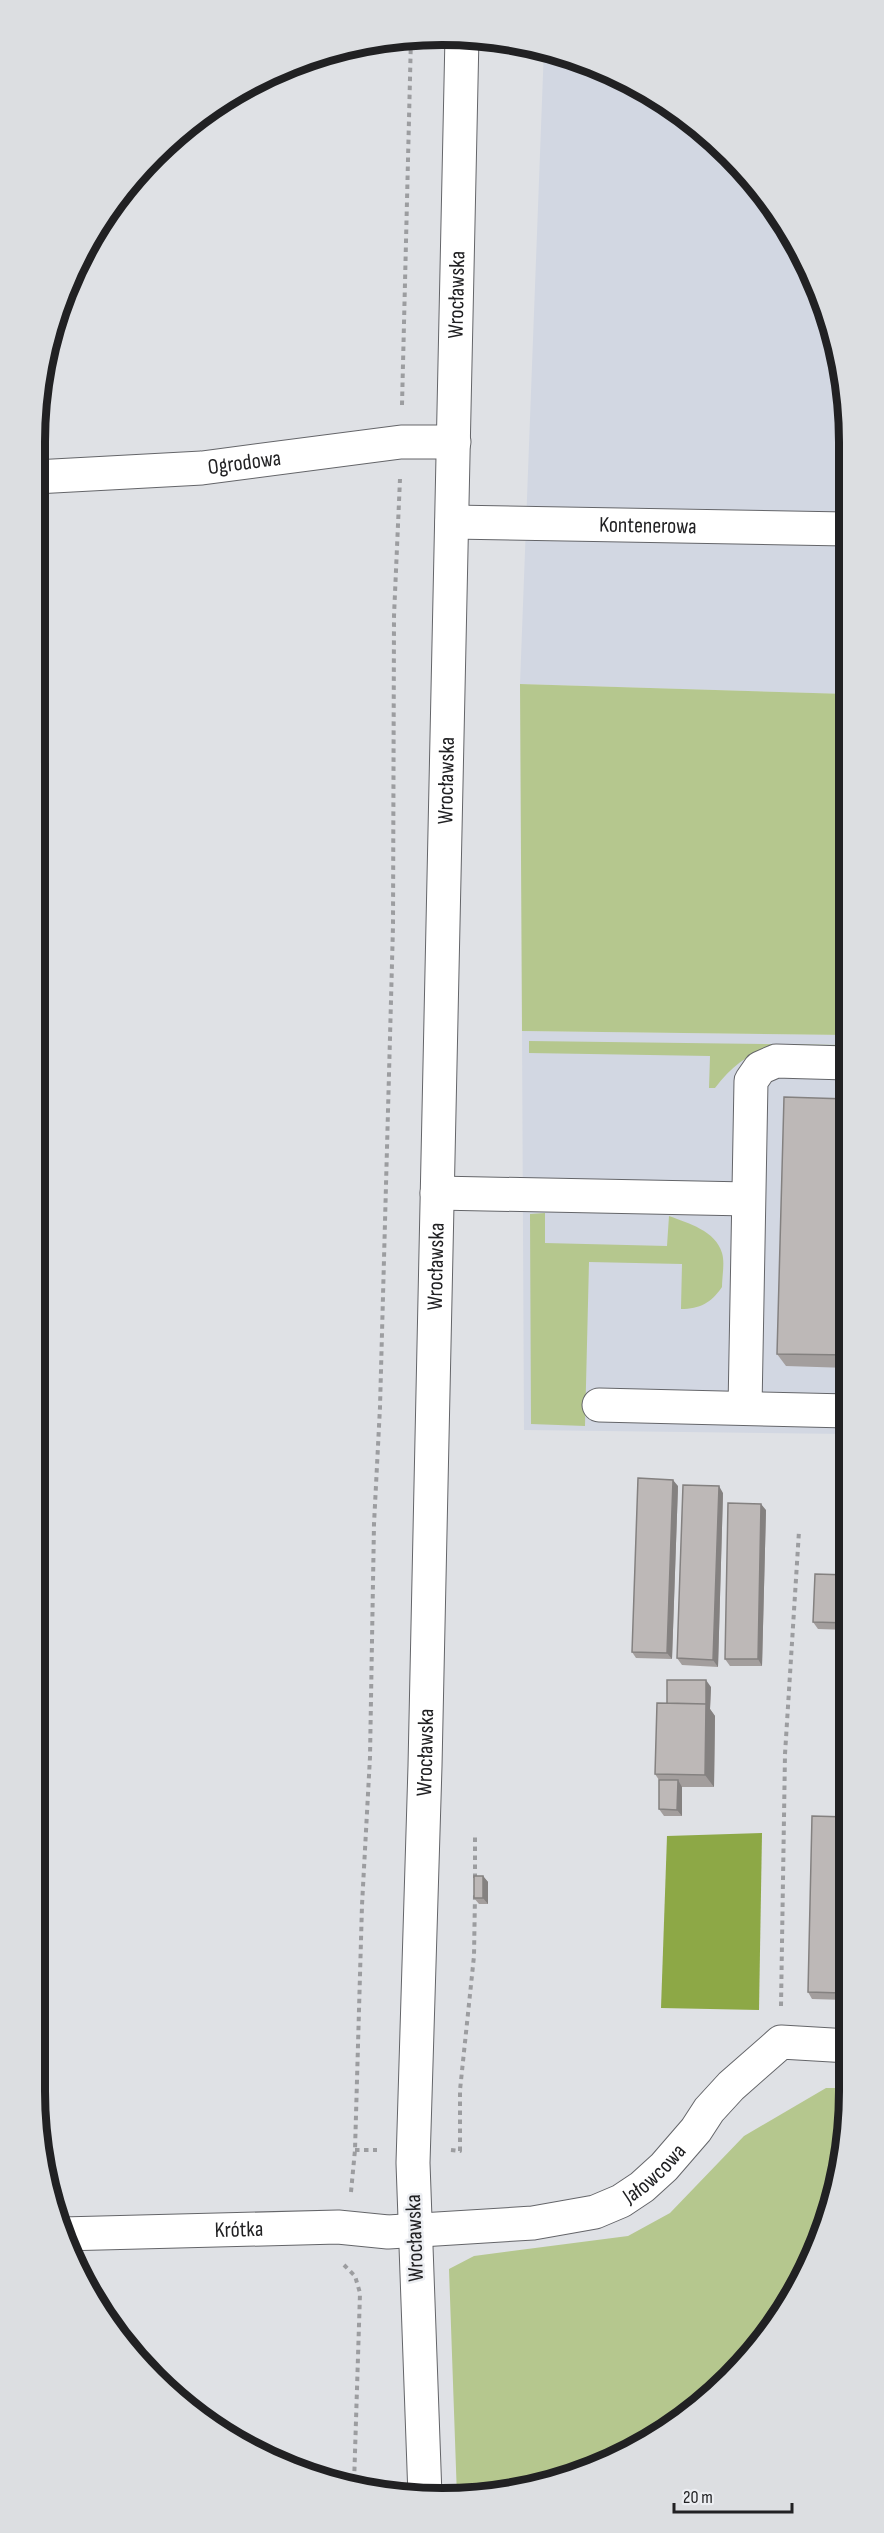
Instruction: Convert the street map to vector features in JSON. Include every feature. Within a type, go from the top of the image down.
[{"type":"main road","name":"Wrocławska","points":[[425,2487],[413,2163],[425,1754],[462,46]]},
{"type":"main road","name":"Ogrodowa","points":[[45,476],[202,468],[401,442],[454,442]]},
{"type":"main road","name":"Kontenerowa","points":[[452,522],[839,530]]},
{"type":"main road","points":[[745,1408],[751,1081],[760,1068],[776,1061],[839,1063]]},
{"type":"main road","points":[[437,1193],[748,1199]]},
{"type":"main road","points":[[599,1405],[839,1411]]},
{"type":"main road","points":[[781,2043],[839,2046]]},
{"type":"main road","name":"Jałowcowa","points":[[415,2229],[533,2223],[595,2212],[621,2201],[642,2187],[664,2167],[724,2094],[781,2043]]},
{"type":"main road","name":"Krótka","points":[[72,2234],[338,2227],[388,2232],[415,2229]]},
{"type":"path","points":[[354,2478],[360,2294],[355,2276],[341,2261],[338,2207],[352,2190],[355,2150],[362,1905],[370,1757],[374,1524],[380,1407],[392,949],[394,616],[401,442],[411,46]]},
{"type":"path","points":[[781,2043],[784,1754],[800,1531]]},
{"type":"path","points":[[447,2150],[460,2151],[460,2090],[474,1956],[475,1837]]},
{"type":"path","points":[[355,2150],[384,2151]]},
{"type":"shaded area","points":[[544,59],[570,66],[618,86],[641,98],[684,127],[723,161],[757,200],[798,266],[818,314],[836,390],[839,442],[839,694],[520,684]]},
{"type":"shaded area","points":[[522,1031],[839,1035],[839,1434],[524,1430]]},
{"type":"green space","points":[[520,684],[839,694],[839,1035],[522,1031]]},
{"type":"green space","points":[[529,1041],[839,1045],[839,1050],[790,1047],[759,1052],[744,1059],[715,1088],[709,1088],[710,1056],[529,1053]]},
{"type":"green space","points":[[545,1213],[545,1243],[667,1246],[669,1216],[708,1233],[719,1245],[723,1257],[722,1287],[718,1293],[704,1304],[681,1309],[682,1264],[589,1262],[585,1426],[531,1424],[530,1214]]},
{"type":"green space","points":[[762,1833],[759,2010],[661,2008],[667,1836]]},
{"type":"green space","points":[[826,2088],[839,2088],[836,2143],[818,2219],[786,2290],[757,2333],[723,2372],[684,2406],[618,2447],[570,2467],[545,2474],[494,2485],[457,2487],[449,2269],[474,2256],[628,2236],[670,2213],[744,2136]]},
{"type":"building","points":[[784,1097],[839,1099],[839,1355],[777,1354]]},
{"type":"building","points":[[638,1478],[673,1480],[667,1653],[632,1652]]},
{"type":"building","points":[[683,1485],[719,1486],[713,1660],[677,1658]]},
{"type":"building","points":[[728,1503],[761,1504],[758,1659],[725,1659]]},
{"type":"building","points":[[815,1574],[839,1575],[839,1623],[813,1622]]},
{"type":"building","points":[[667,1680],[706,1680],[706,1704],[667,1703]]},
{"type":"building","points":[[657,1703],[706,1704],[705,1775],[655,1774]]},
{"type":"building","points":[[659,1780],[678,1780],[677,1810],[659,1809]]},
{"type":"building","points":[[812,1816],[839,1817],[839,1993],[808,1992]]},
{"type":"building","points":[[474,1876],[483,1876],[483,1898],[474,1898]]}]
